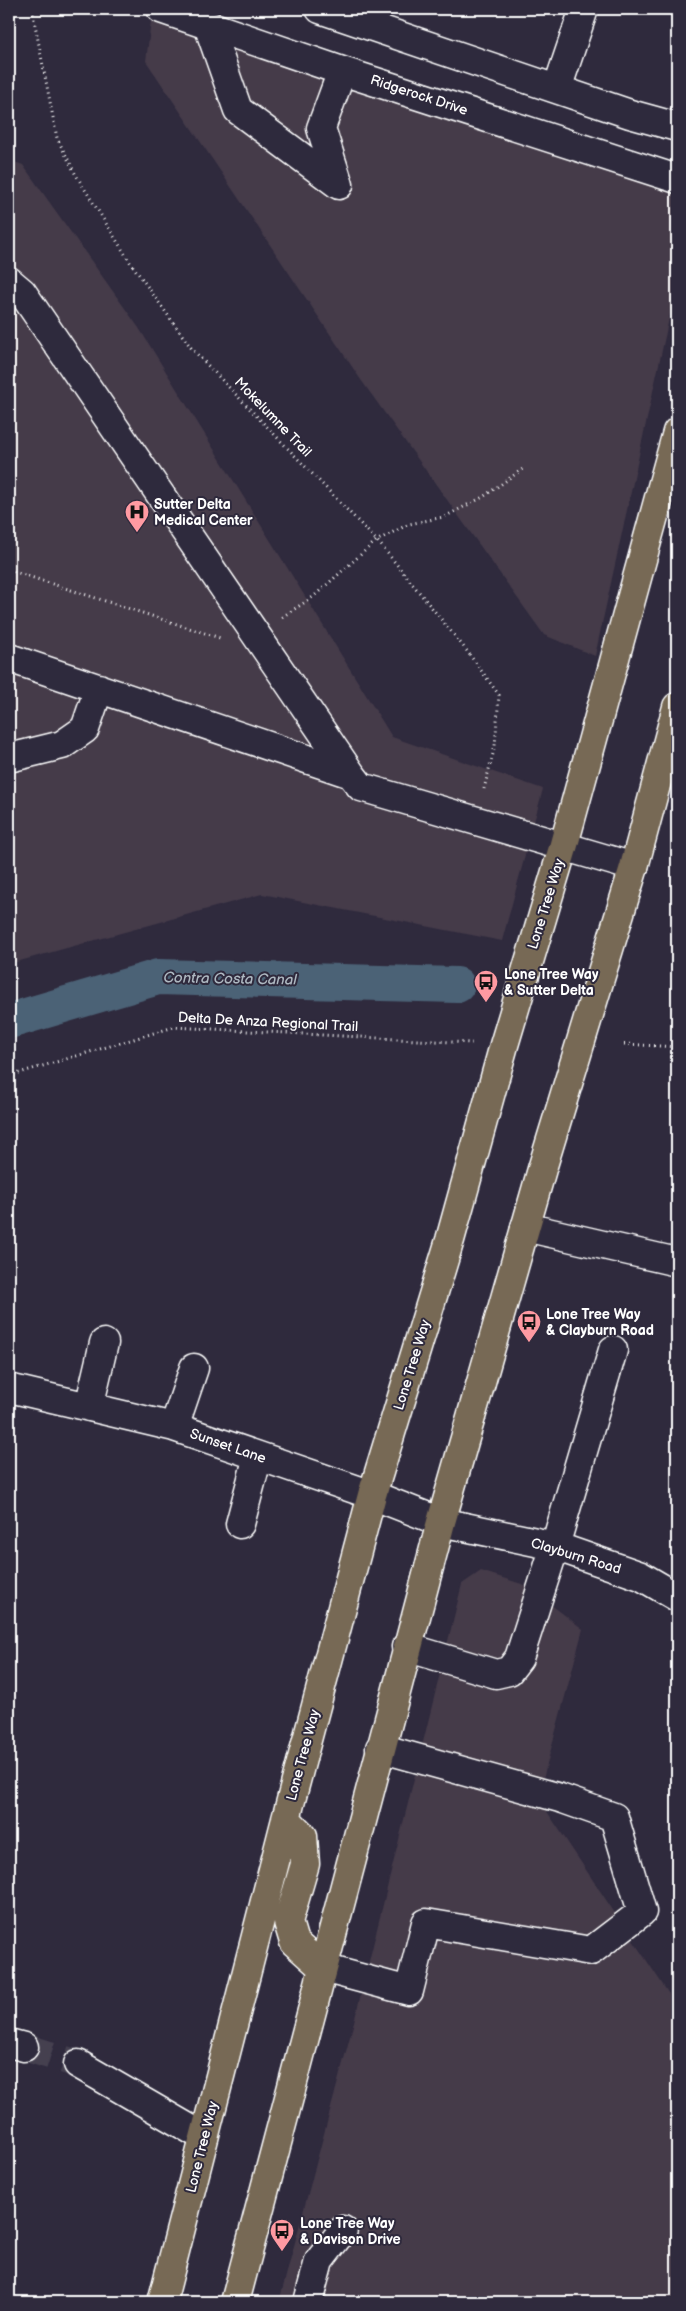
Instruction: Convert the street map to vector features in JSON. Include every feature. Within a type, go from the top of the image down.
[{"type":"main road","name":"Lone Tree Way","points":[[162,2302],[286,1819],[372,1495],[450,1240],[504,1045],[562,848],[677,432]]},
{"type":"main road","points":[[235,2302],[440,1522],[634,867],[677,707]]},
{"type":"main road","points":[[286,1819],[303,1836],[305,1864],[288,1922],[294,1942],[323,1968]]},
{"type":"street","name":"Ridgerock Drive","points":[[161,9],[342,71],[677,179]]},
{"type":"street","points":[[320,9],[677,127]]},
{"type":"street","points":[[558,89],[584,9]]},
{"type":"street","points":[[208,25],[238,110],[339,184],[321,128],[342,71]]},
{"type":"street","points":[[9,281],[22,292],[361,788],[562,848],[634,867]]},
{"type":"street","points":[[9,658],[351,774]]},
{"type":"street","points":[[9,758],[62,745],[84,729],[99,688]]},
{"type":"street","points":[[526,1227],[677,1262]]},
{"type":"street","points":[[88,1406],[104,1343]]},
{"type":"street","points":[[406,1647],[496,1674],[509,1671],[519,1658],[555,1546],[613,1350]]},
{"type":"street","points":[[174,1427],[194,1368]]},
{"type":"street","name":"Sunset Lane","points":[[9,1388],[174,1427],[372,1495],[440,1522]]},
{"type":"street","points":[[240,1524],[258,1456]]},
{"type":"street","name":"Clayburn Road","points":[[440,1522],[555,1546],[641,1576],[677,1597]]},
{"type":"street","points":[[323,1968],[409,1991],[426,1924],[591,1951],[642,1912],[614,1817],[560,1798],[380,1748]]},
{"type":"street","points":[[78,2064],[204,2137]]},
{"type":"street","points":[[308,2302],[319,2261],[343,2230]]},
{"type":"path","name":"Mokelumne Trail","points":[[32,9],[57,138],[76,176],[130,262],[192,349],[376,541],[467,651],[499,695],[495,746],[476,821]]},
{"type":"path","points":[[9,570],[238,644],[313,597],[376,541],[409,524],[444,517],[482,497],[524,468]]},
{"type":"path","name":"Delta De Anza Regional Trail","points":[[9,1076],[174,1027],[472,1043]]},
{"type":"path","points":[[624,1044],[677,1047]]},
{"type":"shaded area","points":[[152,13],[677,192],[677,282],[595,656],[544,635],[361,380],[146,61]]},
{"type":"shaded area","name":"Sutter Delta Medical Center","points":[[9,160],[23,165],[139,328],[392,737],[543,789],[502,941],[262,894],[9,964]]},
{"type":"shaded area","points":[[481,1571],[525,1585],[583,1629],[538,1798],[677,2006],[677,2302],[279,2302],[356,2014],[462,1584]]},
{"type":"waterway","name":"Contra Costa Canal","points":[[9,1021],[158,977],[457,985]]},
{"type":"tunnel","points":[[24,2047],[78,2064]]},
{"type":"place","name":"Sutter Delta Medical Center","points":[[137,533]]},
{"type":"place","name":"Lone Tree Way & Sutter Delta","points":[[486,1003]]},
{"type":"place","name":"Lone Tree Way & Clayburn Road","points":[[529,1343]]},
{"type":"place","name":"Lone Tree Way & Davison Drive","points":[[282,2252]]}]
